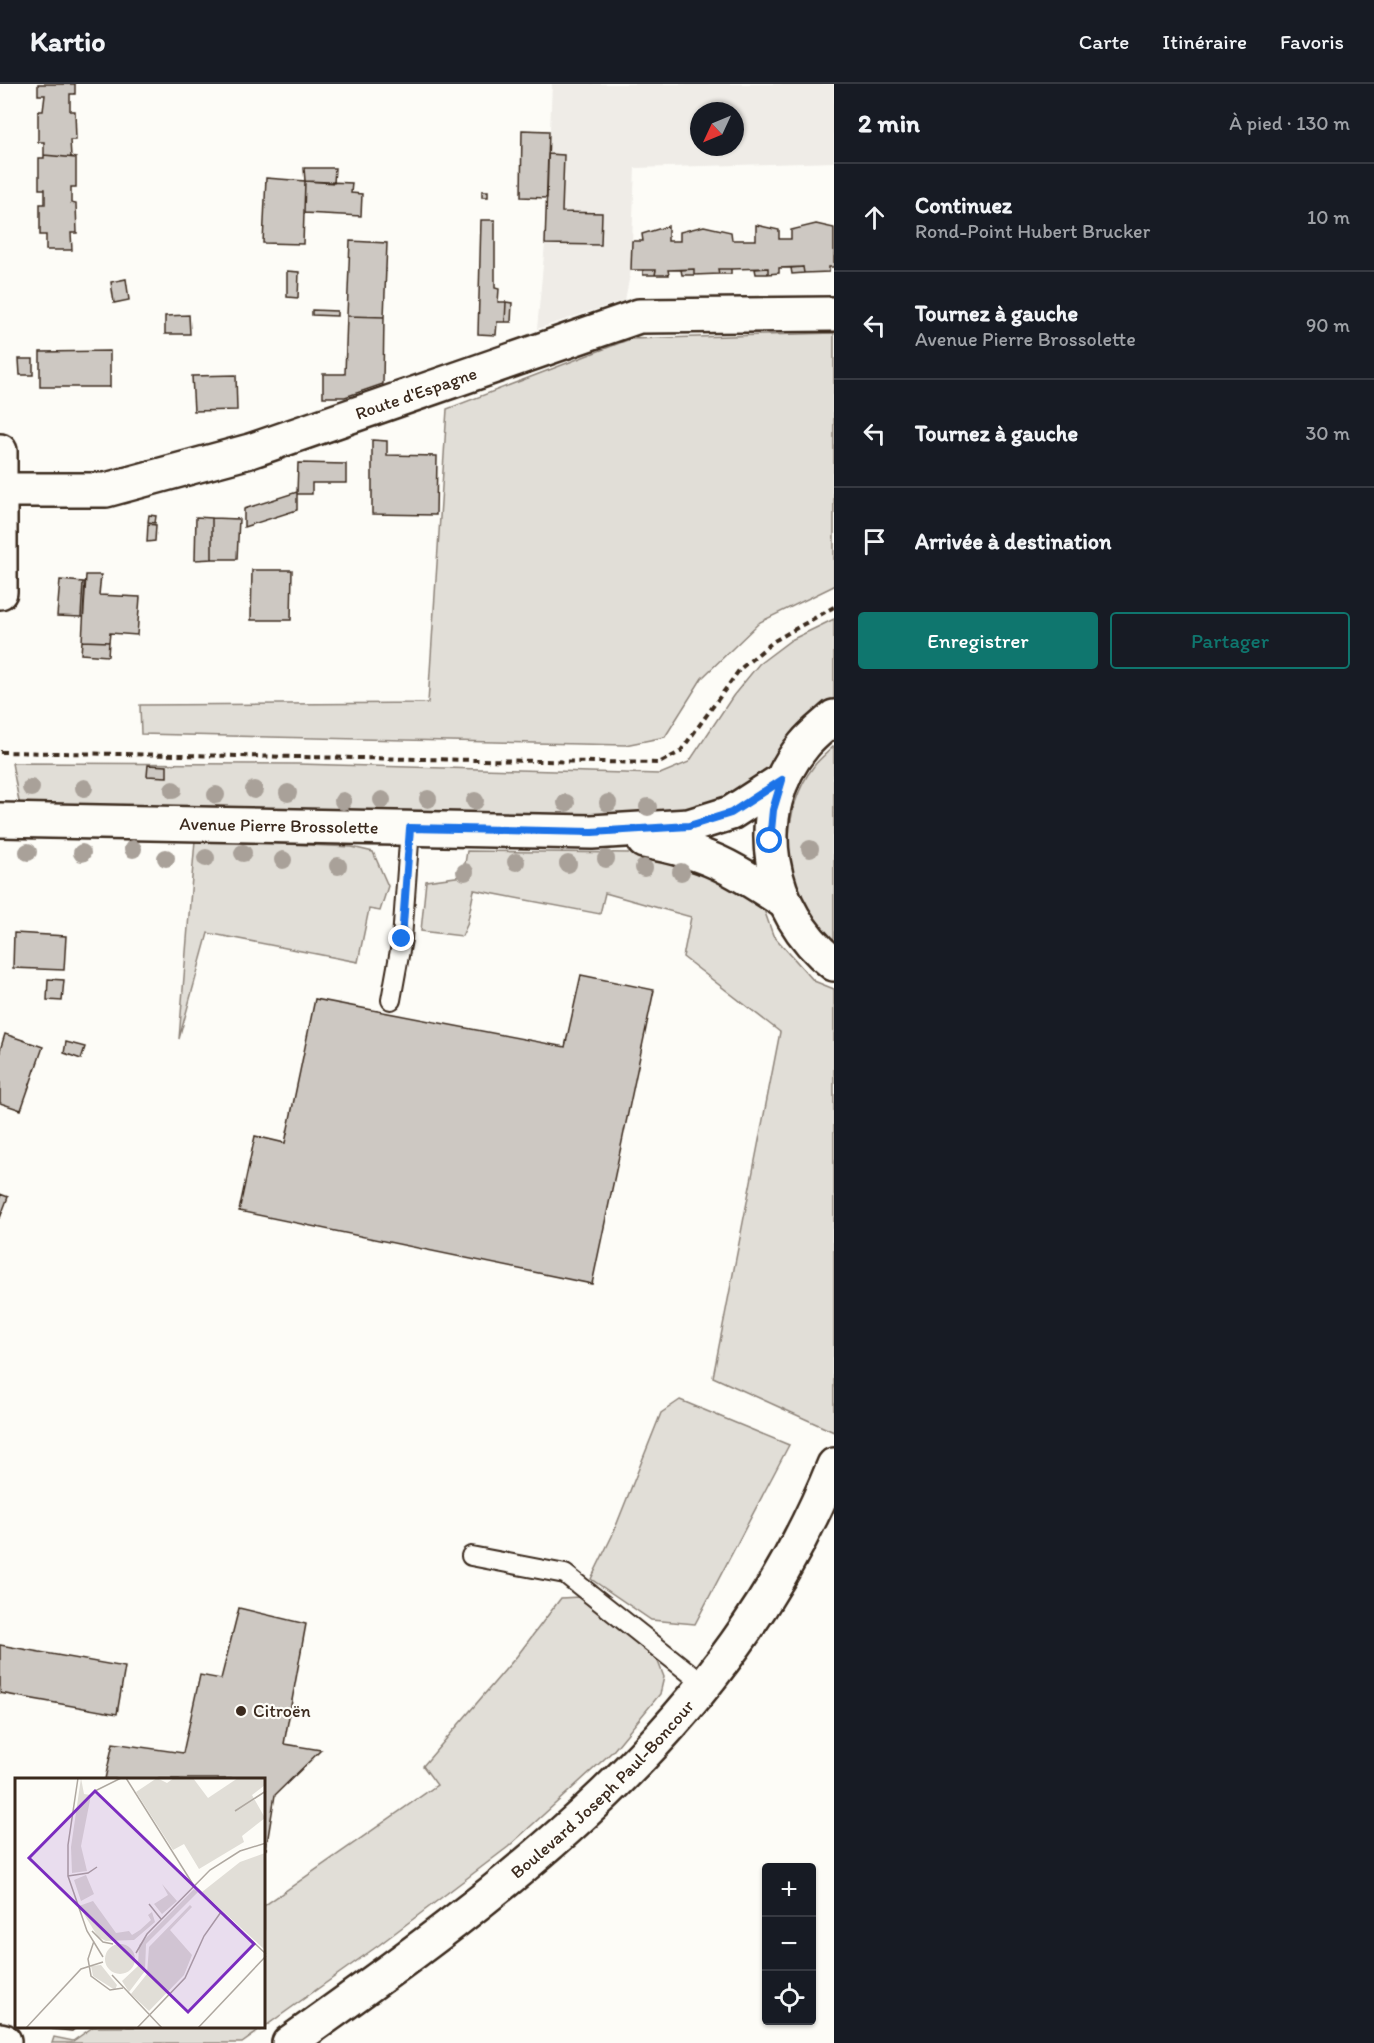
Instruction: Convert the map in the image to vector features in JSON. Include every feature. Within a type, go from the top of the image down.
[{"type":"main road","name":"Route d'Espagne","points":[[1,490],[106,490],[250,451],[639,316],[834,314]]},
{"type":"main road","points":[[0,451],[0,592]]},
{"type":"main road","points":[[834,717],[803,745],[782,780],[773,810],[770,841],[774,872],[783,901],[803,934],[834,964]]},
{"type":"main road","name":"Avenue Pierre Brossolette","points":[[0,820],[592,832],[689,826],[731,813],[782,780]]},
{"type":"main road","name":"Avenue Pierre Brossolette","points":[[592,832],[684,848],[726,864],[783,901]]},
{"type":"main road","name":"Boulevard Joseph Paul-Boncour","points":[[289,2043],[430,1943],[568,1830],[641,1760],[706,1686],[787,1562],[834,1465]]},
{"type":"lane","points":[[391,1000],[402,939],[410,828]]},
{"type":"lane","points":[[471,1556],[565,1574],[706,1686]]},
{"type":"path","points":[[0,752],[659,763],[680,752],[740,669],[774,641],[834,607]]},
{"type":"shaded area","points":[[552,84],[834,84],[834,162],[635,168],[631,270],[625,300],[537,329],[545,244]]},
{"type":"shaded area","points":[[834,333],[834,586],[760,622],[702,678],[665,737],[625,745],[141,734],[140,705],[428,703],[447,409],[630,339]]},
{"type":"shaded area","points":[[834,619],[834,701],[811,716],[786,742],[769,774],[709,809],[662,819],[20,807],[12,763],[298,764],[660,774],[689,762],[733,696],[759,664],[791,640]]},
{"type":"shaded area","points":[[834,746],[834,941],[814,922],[803,905],[790,865],[789,844],[795,802],[803,783],[816,763]]},
{"type":"shaded area","points":[[195,840],[352,847],[373,852],[388,886],[380,911],[369,909],[358,962],[208,933],[179,1039]]},
{"type":"shaded area","points":[[467,851],[633,853],[716,873],[761,901],[773,935],[814,981],[834,989],[834,1432],[713,1377],[780,1032],[683,957],[691,917],[605,893],[600,914],[474,890],[467,925],[462,936],[421,931],[426,881],[463,876]]},
{"type":"shaded area","points":[[680,1400],[789,1445],[695,1624],[651,1620],[591,1579],[612,1536],[661,1413]]},
{"type":"shaded area","points":[[579,1597],[657,1659],[664,1677],[660,1694],[613,1751],[508,1847],[379,1945],[266,2026],[266,1905],[437,1785],[423,1766],[517,1656],[561,1598]]},
{"type":"shaded area","points":[[92,2028],[263,2028],[242,2043],[52,2043],[54,2037],[73,2041]]},
{"type":"building","points":[[38,84],[75,84],[75,94],[70,94],[70,111],[75,111],[76,140],[70,140],[71,157],[76,158],[44,155],[44,142],[38,142],[38,111],[43,111],[45,95],[38,95]]},
{"type":"building","points":[[522,130],[549,131],[547,198],[521,197]]},
{"type":"building","points":[[548,154],[564,155],[562,212],[602,213],[601,245],[545,244]]},
{"type":"building","points":[[44,155],[76,158],[76,187],[71,187],[71,203],[76,204],[77,233],[71,233],[72,250],[46,250],[46,235],[40,235],[40,204],[45,204],[45,189],[39,189],[39,158],[44,158]]},
{"type":"building","points":[[304,168],[335,168],[334,183],[305,181]]},
{"type":"building","points":[[266,178],[305,181],[303,244],[263,243]]},
{"type":"building","points":[[305,181],[352,183],[351,193],[362,194],[361,216],[304,213]]},
{"type":"building","points":[[482,191],[488,191],[488,197],[482,197]]},
{"type":"building","points":[[481,220],[495,220],[495,288],[499,289],[498,302],[506,302],[505,322],[497,322],[496,335],[478,334]]},
{"type":"building","points":[[816,224],[834,228],[834,267],[829,267],[829,272],[804,273],[803,267],[779,268],[779,273],[768,274],[768,268],[718,269],[719,274],[694,275],[694,269],[668,270],[669,275],[655,275],[656,270],[631,270],[632,241],[643,241],[642,234],[668,226],[668,241],[680,241],[680,232],[704,226],[731,232],[732,240],[756,240],[756,225],[779,230],[779,239],[791,239],[791,230]]},
{"type":"building","points":[[350,241],[387,243],[384,317],[347,316]]},
{"type":"building","points":[[803,267],[804,273],[792,274],[791,268]]},
{"type":"building","points":[[768,268],[768,274],[756,274],[755,269]]},
{"type":"building","points":[[694,269],[694,275],[682,275],[681,270]]},
{"type":"building","points":[[718,269],[731,269],[731,274],[719,274]]},
{"type":"building","points":[[643,270],[656,270],[655,275],[643,275]]},
{"type":"building","points":[[287,271],[299,272],[298,298],[287,297]]},
{"type":"building","points":[[126,279],[129,300],[114,303],[111,282]]},
{"type":"building","points":[[506,302],[512,303],[511,322],[505,322]]},
{"type":"building","points":[[312,310],[337,311],[337,316],[312,315]]},
{"type":"building","points":[[189,315],[190,334],[165,334],[165,316]]},
{"type":"building","points":[[347,316],[384,317],[383,384],[345,397],[323,397],[323,374],[345,374]]},
{"type":"building","points":[[110,351],[110,387],[40,387],[40,352]]},
{"type":"building","points":[[19,359],[33,359],[33,375],[20,375]]},
{"type":"building","points":[[236,375],[237,410],[194,411],[192,376]]},
{"type":"building","points":[[372,440],[387,441],[387,455],[437,456],[436,515],[372,514]]},
{"type":"building","points":[[298,463],[346,464],[346,483],[312,483],[312,494],[297,494]]},
{"type":"building","points":[[297,492],[297,510],[244,527],[244,509]]},
{"type":"building","points":[[149,515],[156,516],[155,523],[148,522]]},
{"type":"building","points":[[196,517],[212,518],[212,559],[195,560]]},
{"type":"building","points":[[212,518],[239,519],[237,559],[212,559]]},
{"type":"building","points":[[148,524],[156,525],[155,541],[147,542]]},
{"type":"building","points":[[252,570],[292,570],[291,620],[251,620]]},
{"type":"building","points":[[86,575],[101,575],[99,595],[140,597],[137,635],[110,633],[109,642],[82,641]]},
{"type":"building","points":[[60,580],[83,582],[81,617],[57,616]]},
{"type":"building","points":[[83,582],[85,582],[83,617],[81,617]]},
{"type":"building","points":[[82,641],[109,642],[108,656],[81,654]]},
{"type":"building","points":[[148,765],[167,766],[167,777],[147,776]]},
{"type":"building","points":[[14,933],[66,936],[64,970],[13,968]]},
{"type":"building","points":[[581,975],[654,990],[592,1284],[239,1211],[255,1136],[285,1143],[315,999],[565,1047]]},
{"type":"building","points":[[48,979],[64,980],[62,1001],[47,1000]]},
{"type":"building","points":[[5,1034],[43,1047],[21,1110],[0,1103],[0,1050]]},
{"type":"building","points":[[66,1042],[85,1047],[81,1059],[64,1053]]},
{"type":"building","points":[[0,1194],[8,1197],[0,1218]]},
{"type":"building","name":"Citroën","points":[[239,1608],[306,1624],[284,1744],[321,1750],[275,1795],[266,1849],[266,1778],[105,1778],[113,1743],[183,1753],[200,1675],[221,1679]]},
{"type":"building","points":[[0,1645],[125,1667],[117,1714],[0,1693]]},
{"type":"building","points":[[53,2028],[76,2028],[72,2031]]},
{"type":"place","name":"Citroën","points":[[241,1711]]},
{"type":"route","points":[[402,939],[410,828],[592,832],[689,826],[731,813],[782,780],[773,810],[770,841]]}]
